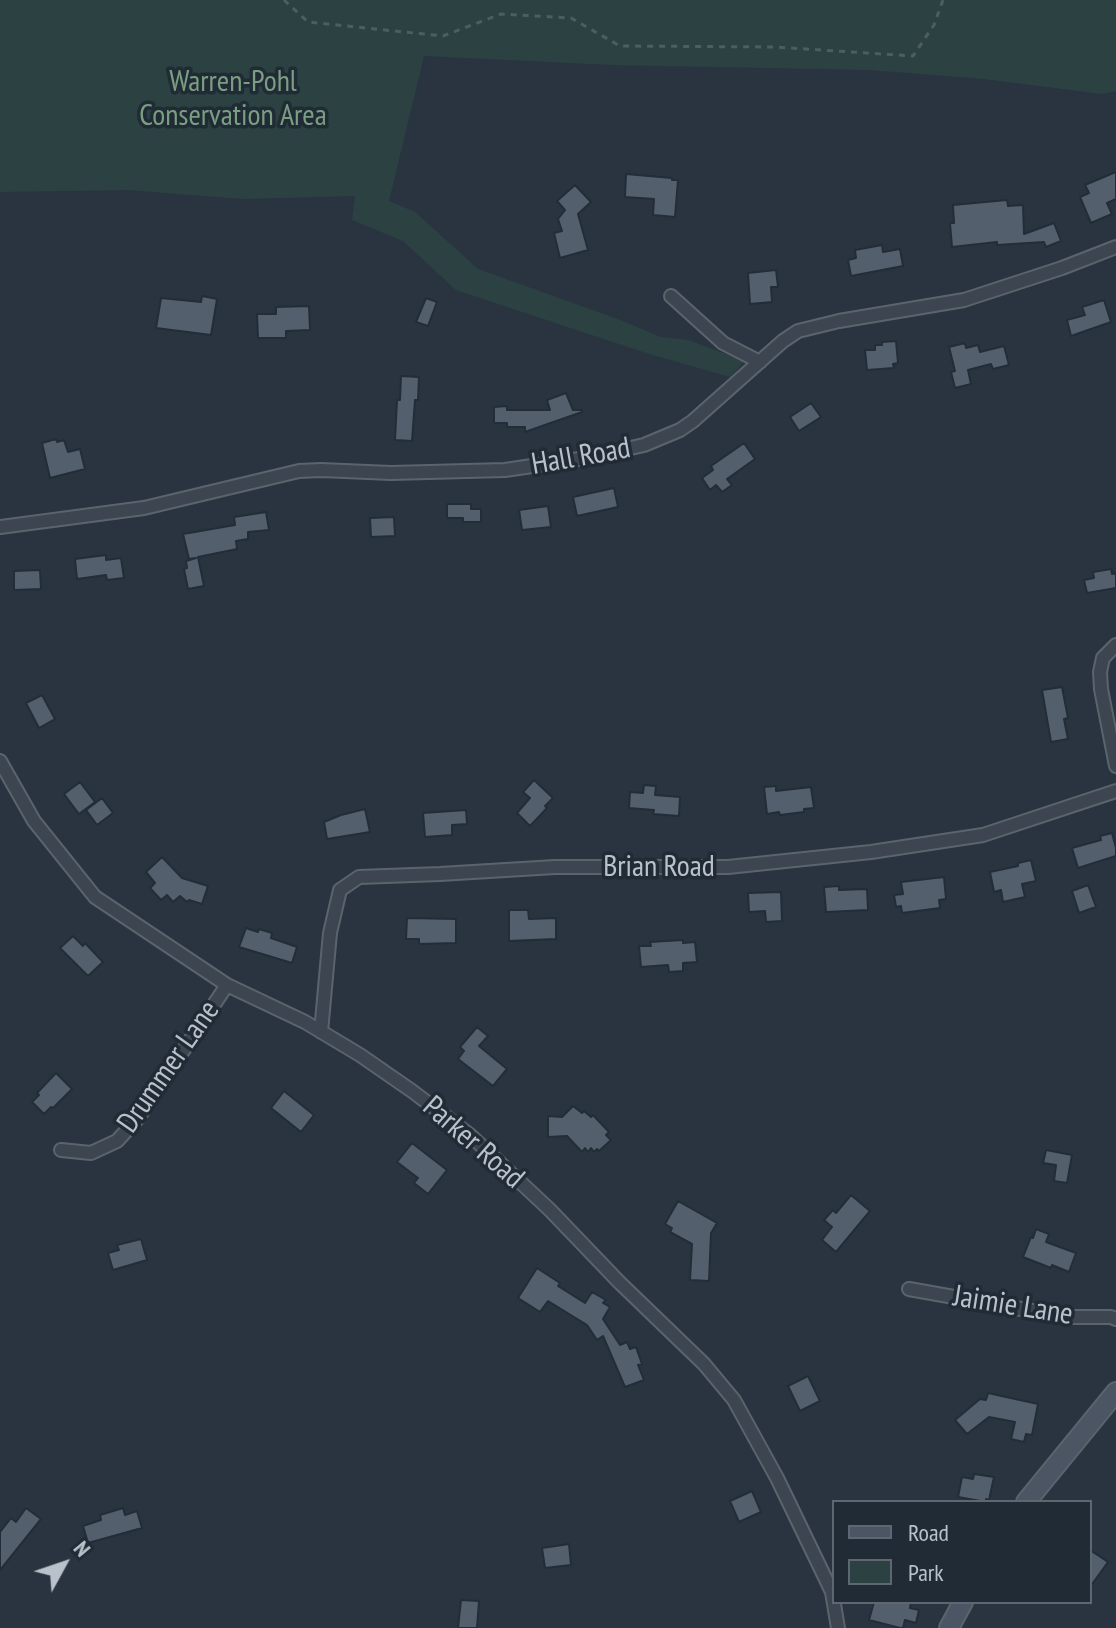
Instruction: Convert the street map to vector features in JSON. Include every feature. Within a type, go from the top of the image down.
[{"type":"main road","points":[[1028,1500],[1116,1392]]},
{"type":"main road","points":[[949,1628],[962,1604]]},
{"type":"street","name":"Hall Road","points":[[0,527],[144,508],[299,471],[391,473],[505,470],[644,445],[680,430],[712,406],[783,341],[802,329],[964,300],[1116,247]]},
{"type":"street","points":[[671,296],[723,343],[760,362]]},
{"type":"street","points":[[1116,645],[1103,658],[1100,672],[1116,766]]},
{"type":"street","name":"Parker Road","points":[[0,761],[34,821],[95,897],[227,985],[305,1022],[360,1055],[470,1135],[550,1210],[704,1364],[734,1400],[777,1478],[832,1592]]},
{"type":"street","name":"Brian Road","points":[[321,1032],[330,933],[340,890],[359,877],[555,867],[728,867],[871,852],[983,835],[1116,791]]},
{"type":"street","name":"Drummer Lane","points":[[61,1150],[91,1153],[117,1141],[138,1118],[227,985]]},
{"type":"street","name":"Jaimie Lane","points":[[909,1289],[1066,1317],[1116,1319]]},
{"type":"street","name":"Parker Road","points":[[834,1604],[838,1628]]},
{"type":"path","points":[[284,0],[308,22],[443,36],[501,14],[571,18],[620,46],[775,47],[913,56],[934,25],[943,0]]},
{"type":"green space","name":"Warren-Pohl Conservation Area","points":[[0,0],[1116,0],[1116,91],[1102,94],[984,79],[870,70],[612,65],[424,56],[389,201],[415,212],[478,269],[660,337],[688,340],[745,361],[730,377],[646,353],[456,290],[403,241],[352,220],[355,196],[243,199],[128,190],[0,192]]},
{"type":"building","points":[[1116,172],[1116,199],[1107,203],[1112,214],[1091,223],[1080,197],[1089,193],[1085,185]]},
{"type":"building","points":[[626,174],[678,180],[675,217],[653,215],[654,199],[625,197]]},
{"type":"building","points":[[575,185],[591,202],[578,214],[588,250],[560,258],[554,233],[562,231],[558,219],[565,210],[557,201]]},
{"type":"building","points":[[1007,200],[1008,206],[1023,205],[1024,234],[1054,223],[1061,241],[1046,247],[1044,242],[997,245],[997,242],[952,247],[950,223],[954,223],[953,205]]},
{"type":"building","points":[[882,245],[883,252],[900,249],[903,266],[851,276],[848,260],[856,258],[855,250]]},
{"type":"building","points":[[776,270],[778,287],[771,287],[772,302],[750,304],[748,273]]},
{"type":"building","points":[[202,296],[217,299],[211,335],[156,328],[161,298],[201,302]]},
{"type":"building","points":[[426,298],[437,302],[428,326],[416,322]]},
{"type":"building","points":[[1104,300],[1111,322],[1071,336],[1067,320],[1085,315],[1082,307]]},
{"type":"building","points":[[309,306],[310,330],[286,331],[286,338],[258,338],[257,314],[276,314],[276,307]]},
{"type":"building","points":[[896,341],[898,363],[893,364],[894,368],[867,370],[865,350],[875,350],[875,345],[882,345],[882,342]]},
{"type":"building","points":[[965,343],[966,348],[978,345],[980,352],[1004,346],[1009,365],[993,369],[991,364],[968,370],[971,384],[955,388],[951,372],[955,371],[949,347]]},
{"type":"building","points":[[401,376],[419,377],[412,441],[395,440]]},
{"type":"building","points":[[566,393],[573,410],[582,412],[525,432],[525,427],[494,423],[494,407],[550,410],[547,400]]},
{"type":"building","points":[[811,403],[821,417],[799,431],[790,417]]},
{"type":"building","points":[[56,439],[57,442],[64,440],[68,452],[80,449],[85,469],[50,478],[42,443]]},
{"type":"building","points":[[744,443],[755,459],[727,479],[732,485],[722,492],[716,485],[710,490],[702,478],[713,470],[711,466]]},
{"type":"building","points":[[614,488],[618,507],[577,516],[573,497]]},
{"type":"building","points":[[447,504],[471,504],[471,509],[481,509],[481,522],[447,518]]},
{"type":"building","points":[[548,506],[551,527],[522,530],[519,510]]},
{"type":"building","points":[[266,512],[269,530],[248,532],[248,539],[236,541],[237,549],[198,557],[204,586],[188,589],[184,569],[187,568],[186,561],[196,558],[189,559],[183,534],[235,525],[234,517]]},
{"type":"building","points":[[394,517],[395,536],[371,537],[370,518]]},
{"type":"building","points":[[106,555],[106,560],[121,558],[124,578],[107,580],[106,575],[77,579],[75,559]]},
{"type":"building","points":[[1111,569],[1112,574],[1116,573],[1116,588],[1087,593],[1084,580],[1094,578],[1093,572]]},
{"type":"building","points":[[40,570],[41,589],[14,590],[14,571]]},
{"type":"building","points":[[1062,687],[1068,718],[1064,719],[1068,739],[1051,742],[1042,690]]},
{"type":"building","points":[[42,695],[55,719],[39,728],[26,703]]},
{"type":"building","points":[[534,780],[553,798],[530,826],[517,813],[530,798],[523,792]]},
{"type":"building","points":[[80,782],[95,802],[79,814],[64,794]]},
{"type":"building","points":[[644,785],[656,786],[655,795],[680,797],[679,816],[629,808],[630,792],[643,793]]},
{"type":"building","points":[[776,786],[776,791],[811,787],[814,808],[804,809],[804,812],[767,814],[764,787]]},
{"type":"building","points":[[102,798],[113,813],[97,825],[86,810]]},
{"type":"building","points":[[365,809],[370,832],[327,839],[324,822]]},
{"type":"building","points":[[466,810],[467,824],[452,825],[452,835],[425,837],[423,813]]},
{"type":"building","points":[[1112,833],[1116,856],[1078,868],[1072,848],[1101,840],[1100,836]]},
{"type":"building","points":[[162,857],[182,878],[208,886],[202,904],[187,902],[180,896],[173,902],[167,895],[161,900],[150,888],[155,883],[146,872]]},
{"type":"building","points":[[1031,860],[1036,881],[1022,884],[1025,897],[1003,902],[1001,890],[994,892],[990,872]]},
{"type":"building","points":[[944,877],[946,899],[939,900],[940,908],[902,913],[901,906],[896,907],[894,895],[903,894],[901,882]]},
{"type":"building","points":[[1088,885],[1096,907],[1079,913],[1072,891]]},
{"type":"building","points":[[839,886],[839,890],[867,889],[868,910],[826,912],[824,887]]},
{"type":"building","points":[[781,892],[782,921],[766,922],[765,911],[749,912],[748,893]]},
{"type":"building","points":[[509,910],[528,910],[529,919],[556,918],[556,939],[509,941]]},
{"type":"building","points":[[407,918],[456,919],[456,943],[419,944],[419,939],[406,939]]},
{"type":"building","points":[[246,928],[272,933],[271,938],[297,947],[292,963],[239,947]]},
{"type":"building","points":[[73,936],[83,946],[85,943],[103,962],[88,976],[60,948]]},
{"type":"building","points":[[683,940],[683,943],[695,942],[697,962],[683,963],[683,971],[669,972],[668,965],[641,967],[639,946],[651,946],[650,942]]},
{"type":"building","points":[[477,1027],[488,1036],[479,1046],[507,1069],[493,1086],[458,1059],[464,1051],[460,1047]]},
{"type":"building","points":[[56,1073],[72,1089],[44,1114],[32,1102]]},
{"type":"building","points":[[284,1091],[314,1115],[301,1132],[271,1108]]},
{"type":"building","points":[[573,1106],[582,1113],[593,1115],[609,1132],[606,1135],[611,1140],[599,1151],[594,1152],[591,1148],[588,1152],[585,1148],[582,1152],[567,1136],[548,1137],[548,1116],[562,1117]]},
{"type":"building","points":[[412,1143],[447,1170],[428,1194],[414,1183],[418,1178],[397,1162]]},
{"type":"building","points":[[1046,1150],[1072,1155],[1067,1183],[1054,1181],[1056,1165],[1043,1163]]},
{"type":"building","points":[[851,1195],[870,1211],[836,1252],[822,1240],[832,1227],[824,1220],[833,1210],[836,1213]]},
{"type":"building","points":[[678,1201],[717,1223],[711,1233],[709,1281],[690,1280],[692,1244],[670,1232],[672,1228],[665,1224]]},
{"type":"building","points":[[1036,1229],[1049,1234],[1046,1242],[1076,1253],[1069,1272],[1023,1257]]},
{"type":"building","points":[[141,1239],[147,1260],[113,1270],[108,1253],[119,1250],[117,1245]]},
{"type":"building","points":[[537,1268],[585,1303],[592,1292],[606,1300],[603,1303],[610,1307],[603,1319],[620,1345],[627,1342],[630,1349],[636,1347],[644,1380],[625,1387],[603,1336],[597,1340],[587,1325],[548,1301],[540,1312],[518,1298]]},
{"type":"building","points":[[808,1376],[820,1401],[800,1411],[788,1386]]},
{"type":"building","points":[[988,1393],[1038,1404],[1032,1435],[1026,1434],[1024,1442],[1011,1439],[1015,1422],[989,1417],[967,1434],[955,1420],[980,1399],[986,1400]]},
{"type":"building","points":[[974,1474],[994,1477],[989,1500],[958,1497],[962,1477],[973,1479]]},
{"type":"building","points":[[752,1491],[761,1512],[739,1522],[730,1501]]},
{"type":"building","points":[[26,1508],[41,1519],[0,1570],[0,1532],[11,1518],[16,1522]]},
{"type":"building","points":[[123,1508],[125,1515],[137,1511],[142,1528],[88,1543],[83,1526],[101,1520],[100,1515]]},
{"type":"building","points":[[569,1544],[571,1565],[545,1568],[542,1548]]},
{"type":"building","points":[[1092,1551],[1108,1562],[1092,1584]]},
{"type":"building","points":[[461,1600],[479,1601],[477,1628],[458,1628]]},
{"type":"building","points":[[873,1604],[911,1604],[910,1608],[919,1610],[916,1623],[905,1620],[903,1628],[869,1620]]}]
